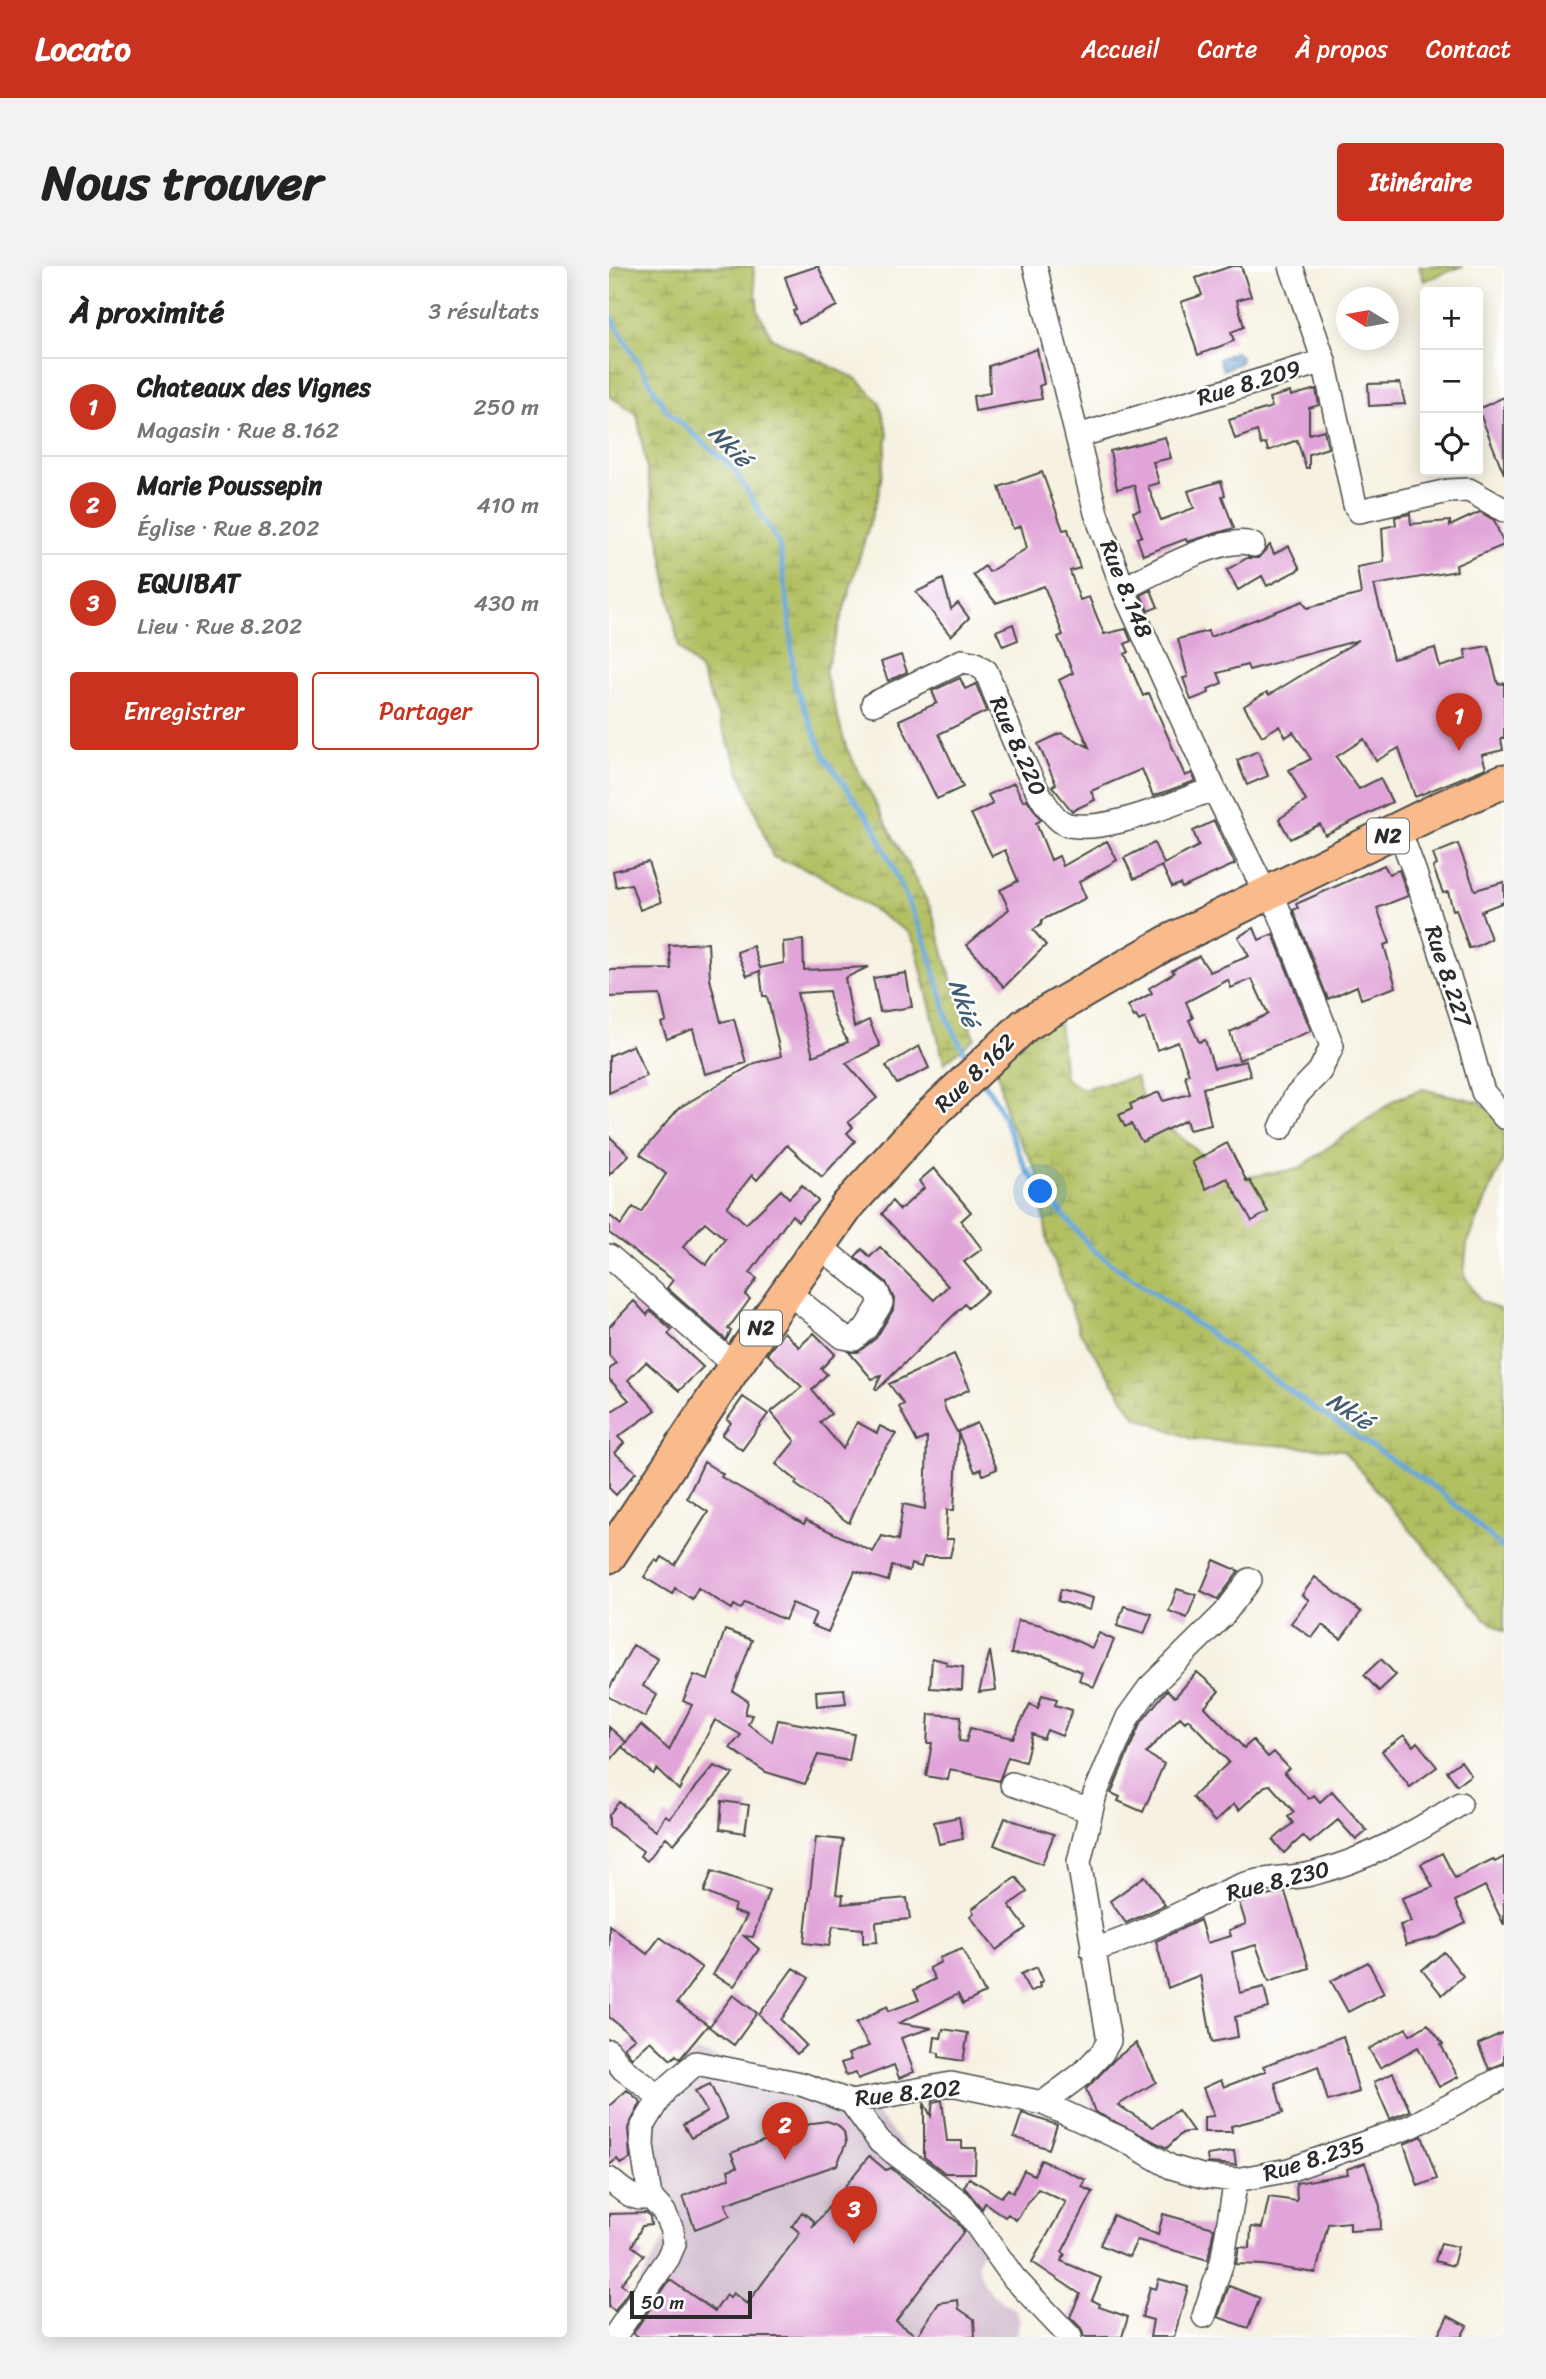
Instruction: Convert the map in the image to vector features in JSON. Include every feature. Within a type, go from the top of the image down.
[{"type":"highway","name":"Rue 8.162","points":[[609,1556],[735,1366],[848,1205],[925,1120],[1025,1025],[1170,940],[1504,781]]},
{"type":"street","name":"Rue 8.209","points":[[1078,436],[1324,361],[1291,266]]},
{"type":"street","name":"Rue 8.148","points":[[1041,267],[1096,513],[1123,589],[1214,789],[1268,892],[1332,1046],[1320,1071],[1295,1097],[1280,1128]]},
{"type":"street","points":[[1324,361],[1355,505],[1359,511],[1448,491],[1469,491],[1504,510]]},
{"type":"street","points":[[1123,589],[1161,568],[1237,541],[1245,540],[1253,545]]},
{"type":"street","name":"Rue 8.220","points":[[873,704],[962,662],[974,663],[986,671],[1041,801],[1056,820],[1068,825],[1111,823],[1214,789]]},
{"type":"street","name":"Rue 8.227","points":[[1392,834],[1405,846],[1415,873],[1462,1017],[1483,1092],[1504,1117]]},
{"type":"street","points":[[787,1291],[843,1337],[854,1339],[872,1320],[881,1303],[877,1293],[818,1245]]},
{"type":"street","points":[[609,1256],[735,1366]]},
{"type":"street","points":[[1043,2103],[1082,2074],[1102,2053],[1109,2041],[1079,1862],[1095,1794],[1128,1717],[1149,1688],[1224,1614],[1250,1580]]},
{"type":"street","points":[[1012,1784],[1091,1811]]},
{"type":"street","name":"Rue 8.230","points":[[1092,1950],[1154,1929],[1246,1884],[1308,1875],[1374,1852],[1414,1833],[1460,1804]]},
{"type":"street","points":[[609,2051],[623,2069],[660,2097]]},
{"type":"street","name":"Rue 8.202","points":[[614,2337],[668,2258],[674,2244],[664,2212],[650,2197],[642,2145],[643,2126],[660,2097],[687,2067],[706,2062],[801,2084],[851,2102],[951,2084],[1043,2103]]},
{"type":"street","name":"Rue 8.235","points":[[1043,2103],[1126,2141],[1171,2167],[1202,2176],[1236,2180],[1289,2171],[1412,2126],[1504,2077]]},
{"type":"street","points":[[851,2102],[880,2142],[960,2202],[1014,2278],[1070,2337]]},
{"type":"street","points":[[609,2179],[632,2196],[642,2200],[650,2197]]},
{"type":"street","points":[[1204,2316],[1222,2262],[1236,2180]]},
{"type":"shaded area","points":[[697,2051],[870,2106],[926,2171],[985,2250],[980,2255],[978,2265],[983,2283],[991,2293],[1015,2310],[1020,2319],[1015,2337],[639,2337],[617,2322],[666,2236],[636,2160],[653,2087]]},
{"type":"green space","points":[[609,266],[753,266],[758,311],[772,338],[857,379],[880,403],[888,434],[879,492],[825,672],[846,747],[932,911],[952,982],[975,1038],[944,1063],[915,944],[909,933],[816,873],[773,857],[700,670],[679,648],[637,414],[609,396]]},
{"type":"green space","points":[[1419,266],[1463,266],[1424,281]]},
{"type":"green space","points":[[1056,996],[1065,1078],[1081,1089],[1136,1077],[1145,1107],[1214,1165],[1241,1178],[1298,1169],[1396,1099],[1423,1089],[1480,1102],[1503,1123],[1504,1158],[1467,1244],[1464,1275],[1480,1301],[1504,1311],[1504,1631],[1484,1618],[1343,1450],[1192,1439],[1135,1416],[1080,1332],[1048,1244],[1037,1171],[1007,1119],[995,1058]]},
{"type":"water","points":[[1235,352],[1241,356],[1240,363],[1223,370],[1219,359]]},
{"type":"building","points":[[818,266],[837,306],[799,324],[785,277]]},
{"type":"building","points":[[1232,266],[1241,266],[1251,296],[1237,300],[1244,327],[1231,332],[1234,341],[1198,355],[1181,302],[1202,295],[1196,278]]},
{"type":"building","points":[[1037,349],[1044,384],[1039,386],[1042,399],[975,411],[973,396],[990,393],[989,366]]},
{"type":"building","points":[[1400,383],[1405,404],[1369,406],[1368,384]]},
{"type":"building","points":[[1316,389],[1319,405],[1309,408],[1309,434],[1324,430],[1328,448],[1309,454],[1309,468],[1306,468],[1297,440],[1268,451],[1266,443],[1261,445],[1257,431],[1235,439],[1229,420],[1272,407],[1269,398],[1290,392],[1291,396]]},
{"type":"building","points":[[1504,397],[1504,474],[1483,422],[1483,407]]},
{"type":"building","points":[[1165,437],[1171,458],[1153,462],[1159,483],[1148,486],[1161,520],[1194,508],[1188,491],[1221,481],[1225,495],[1222,496],[1234,528],[1187,542],[1186,539],[1143,555],[1137,538],[1142,536],[1133,512],[1140,510],[1134,485],[1117,489],[1110,451]]},
{"type":"building","points":[[1042,472],[1063,530],[1068,529],[1080,568],[1070,571],[1080,600],[1089,597],[1104,634],[1126,629],[1131,641],[1125,644],[1129,652],[1125,654],[1143,696],[1149,693],[1185,776],[1192,773],[1195,781],[1153,796],[1142,769],[1091,791],[1095,800],[1072,811],[1052,786],[1056,784],[1038,744],[1061,733],[1089,747],[1059,680],[1073,673],[1058,637],[1063,635],[1044,586],[996,603],[973,575],[985,566],[989,572],[1027,548],[1021,526],[1013,529],[999,487]]},
{"type":"building","points":[[1480,512],[1494,520],[1504,545],[1456,565],[1457,571],[1374,585],[1393,659],[1435,648],[1440,667],[1466,659],[1465,650],[1488,646],[1498,684],[1504,683],[1504,738],[1501,738],[1503,750],[1482,755],[1486,768],[1415,797],[1399,748],[1376,761],[1364,739],[1336,757],[1359,789],[1380,778],[1392,802],[1325,835],[1320,824],[1290,839],[1279,819],[1306,801],[1289,770],[1311,759],[1293,732],[1286,737],[1279,726],[1262,736],[1244,706],[1267,692],[1269,695],[1359,640],[1249,670],[1247,665],[1218,673],[1222,683],[1208,689],[1209,693],[1191,700],[1183,678],[1188,677],[1178,639],[1208,631],[1210,637],[1303,601],[1307,608],[1361,594],[1357,567],[1384,562],[1382,528],[1396,525],[1395,517],[1410,514],[1411,524],[1450,521],[1450,526]]},
{"type":"building","points":[[1270,545],[1274,554],[1289,546],[1300,569],[1267,586],[1262,576],[1238,590],[1227,570],[1247,558],[1258,558]]},
{"type":"building","points":[[943,579],[951,609],[958,603],[969,618],[951,636],[916,592]]},
{"type":"building","points":[[1151,590],[1158,607],[1148,611],[1141,595]]},
{"type":"building","points":[[1013,624],[1018,640],[1003,646],[996,631]]},
{"type":"building","points":[[901,655],[907,672],[888,681],[881,662]]},
{"type":"building","points":[[960,678],[965,689],[976,684],[987,711],[939,734],[963,787],[937,799],[899,720],[937,703],[932,691]]},
{"type":"building","points":[[1258,751],[1268,776],[1247,785],[1237,760]]},
{"type":"building","points":[[1014,783],[1023,801],[1027,799],[1041,820],[1036,823],[1051,860],[1059,856],[1063,866],[1107,841],[1117,860],[1079,882],[1086,898],[1042,920],[1041,925],[1033,930],[1046,945],[1004,987],[967,945],[1009,909],[1000,890],[1018,881],[1005,850],[992,856],[971,814],[993,804],[988,795]]},
{"type":"building","points":[[1214,821],[1235,864],[1182,888],[1180,884],[1172,887],[1162,866],[1134,879],[1124,858],[1154,843],[1164,864],[1199,846],[1193,831]]},
{"type":"building","points":[[1458,844],[1475,890],[1504,882],[1504,902],[1481,911],[1491,939],[1469,948],[1456,909],[1453,910],[1448,892],[1443,893],[1433,867],[1437,865],[1433,854]]},
{"type":"building","points":[[648,862],[661,902],[640,910],[631,884],[616,887],[613,871]]},
{"type":"building","points":[[1384,865],[1389,874],[1399,870],[1408,896],[1377,908],[1390,943],[1384,945],[1396,987],[1361,999],[1357,986],[1328,999],[1293,910],[1298,908],[1296,904]]},
{"type":"building","points":[[1254,928],[1259,940],[1273,934],[1311,1031],[1239,1060],[1230,1032],[1268,1014],[1252,979],[1231,988],[1228,980],[1186,1002],[1193,1018],[1189,1020],[1199,1042],[1205,1040],[1214,1068],[1246,1061],[1251,1076],[1203,1088],[1211,1125],[1189,1130],[1186,1120],[1142,1142],[1131,1124],[1125,1127],[1119,1115],[1132,1109],[1130,1104],[1159,1092],[1163,1101],[1190,1094],[1185,1075],[1189,1074],[1178,1042],[1157,1050],[1145,1018],[1139,1021],[1128,1006],[1152,993],[1149,988],[1174,973],[1172,970],[1199,956],[1210,972],[1249,956],[1238,937]]},
{"type":"building","points":[[803,940],[804,970],[868,967],[845,978],[854,1027],[869,1020],[880,1046],[846,1063],[877,1098],[848,1122],[853,1127],[847,1133],[855,1141],[822,1177],[787,1145],[757,1180],[752,1175],[727,1207],[746,1224],[781,1190],[789,1198],[802,1185],[818,1201],[798,1221],[792,1215],[750,1273],[757,1279],[745,1295],[750,1299],[728,1329],[731,1331],[726,1340],[667,1288],[673,1280],[609,1233],[609,1215],[621,1225],[633,1207],[641,1212],[666,1174],[640,1154],[679,1108],[755,1063],[781,1056],[767,996],[763,996],[760,971],[747,976],[737,952],[753,946],[760,968],[784,963],[783,942]],"holes":[[[829,991],[834,1016],[848,1042],[813,1056],[797,993]],[[705,1222],[725,1239],[706,1265],[683,1247]]]},
{"type":"building","points":[[708,943],[710,979],[721,1022],[734,1019],[746,1063],[705,1074],[693,1029],[667,1039],[661,1023],[666,1021],[660,995],[609,997],[609,970],[671,969],[669,945]]},
{"type":"building","points":[[906,973],[912,1007],[880,1012],[873,978]]},
{"type":"building","points":[[633,1045],[647,1076],[609,1093],[609,1056]]},
{"type":"building","points":[[919,1046],[929,1068],[897,1084],[886,1066]]},
{"type":"building","points":[[609,1136],[629,1155],[609,1175]]},
{"type":"building","points":[[1227,1143],[1247,1182],[1250,1181],[1268,1212],[1252,1221],[1227,1178],[1206,1189],[1192,1162]]},
{"type":"building","points":[[934,1168],[971,1212],[961,1221],[982,1249],[964,1262],[988,1291],[968,1308],[965,1304],[877,1390],[875,1388],[881,1376],[872,1379],[849,1352],[858,1352],[876,1338],[893,1310],[894,1299],[886,1282],[855,1257],[862,1249],[870,1257],[880,1247],[934,1300],[948,1286],[882,1214],[892,1201],[900,1210],[924,1188],[919,1181]]},
{"type":"building","points":[[634,1301],[647,1315],[650,1310],[672,1330],[668,1334],[703,1367],[679,1391],[646,1362],[628,1380],[656,1410],[618,1437],[624,1443],[615,1453],[636,1472],[616,1495],[609,1488],[609,1413],[629,1400],[609,1379],[609,1370],[616,1363],[609,1355],[609,1327]]},
{"type":"building","points":[[784,1332],[799,1347],[814,1333],[835,1354],[821,1369],[827,1374],[812,1390],[831,1414],[820,1422],[843,1449],[857,1422],[877,1433],[880,1426],[896,1434],[875,1464],[849,1523],[795,1484],[797,1481],[776,1464],[795,1441],[771,1412],[802,1387],[767,1354]]},
{"type":"building","points":[[954,1354],[970,1389],[943,1402],[946,1411],[957,1432],[977,1423],[997,1469],[983,1475],[981,1469],[975,1472],[958,1433],[954,1510],[947,1510],[946,1539],[954,1539],[950,1557],[924,1557],[921,1567],[911,1564],[909,1571],[892,1566],[888,1581],[855,1571],[828,1632],[811,1625],[816,1613],[792,1603],[785,1620],[745,1602],[741,1609],[734,1605],[732,1609],[698,1588],[692,1599],[675,1588],[672,1594],[644,1577],[656,1560],[659,1562],[662,1557],[675,1565],[708,1512],[687,1498],[704,1462],[723,1474],[721,1477],[804,1524],[806,1520],[873,1552],[882,1536],[898,1540],[903,1504],[925,1509],[927,1437],[917,1442],[899,1407],[904,1404],[889,1384]]},
{"type":"building","points":[[743,1397],[768,1414],[742,1450],[722,1435],[731,1423],[727,1420]]},
{"type":"building","points":[[1214,1560],[1239,1571],[1218,1599],[1201,1591]]},
{"type":"building","points":[[1315,1577],[1361,1612],[1341,1639],[1322,1625],[1312,1638],[1291,1623],[1309,1600],[1302,1595]]},
{"type":"building","points":[[1061,1589],[1093,1598],[1090,1610],[1058,1601]]},
{"type":"building","points":[[1177,1589],[1196,1595],[1187,1618],[1169,1611]]},
{"type":"building","points":[[1124,1606],[1152,1614],[1144,1634],[1117,1626]]},
{"type":"building","points":[[1018,1620],[1041,1625],[1092,1648],[1099,1633],[1114,1640],[1094,1687],[1079,1680],[1082,1672],[1044,1656],[1011,1654]]},
{"type":"building","points":[[725,1630],[752,1640],[733,1691],[748,1701],[745,1714],[752,1715],[748,1724],[772,1742],[778,1720],[854,1734],[849,1761],[818,1755],[805,1784],[766,1772],[730,1748],[741,1735],[715,1720],[679,1790],[657,1769],[653,1774],[622,1747],[641,1725],[669,1750],[692,1705],[683,1701],[694,1675],[708,1680]]},
{"type":"building","points":[[633,1645],[658,1659],[643,1686],[657,1695],[645,1717],[609,1697],[609,1689]]},
{"type":"building","points":[[990,1651],[996,1690],[979,1692]]},
{"type":"building","points":[[932,1658],[947,1662],[946,1665],[963,1667],[962,1690],[930,1688]]},
{"type":"building","points":[[1381,1659],[1396,1675],[1379,1691],[1364,1675]]},
{"type":"building","points":[[1197,1672],[1219,1691],[1205,1707],[1244,1748],[1253,1740],[1268,1757],[1274,1752],[1289,1768],[1284,1772],[1309,1799],[1314,1795],[1320,1802],[1332,1791],[1367,1831],[1356,1840],[1338,1820],[1310,1843],[1303,1836],[1284,1853],[1273,1840],[1293,1823],[1288,1817],[1294,1812],[1270,1785],[1265,1786],[1239,1810],[1234,1804],[1215,1822],[1192,1797],[1229,1762],[1188,1719],[1185,1722],[1180,1717],[1146,1753],[1164,1764],[1143,1812],[1118,1801],[1120,1797],[1111,1793],[1140,1724],[1167,1690],[1175,1697]]},
{"type":"building","points":[[844,1689],[846,1703],[817,1706],[816,1691]]},
{"type":"building","points":[[1042,1695],[1057,1699],[1055,1705],[1072,1710],[1062,1736],[1047,1730],[1043,1739],[1032,1734],[1025,1762],[1008,1757],[999,1781],[950,1769],[948,1780],[926,1776],[932,1743],[927,1743],[929,1714],[961,1716],[959,1741],[966,1742],[970,1728],[1013,1738],[1030,1704],[1038,1708]]},
{"type":"building","points":[[609,1727],[626,1742],[609,1762]]},
{"type":"building","points":[[1404,1735],[1413,1746],[1417,1742],[1437,1767],[1410,1787],[1382,1751]]},
{"type":"building","points":[[1461,1761],[1471,1775],[1457,1785],[1447,1771]]},
{"type":"building","points":[[714,1766],[733,1774],[674,1844],[666,1837],[647,1861],[640,1856],[643,1851],[609,1826],[609,1815],[619,1802],[656,1830],[665,1815],[670,1818]]},
{"type":"building","points":[[722,1801],[749,1805],[745,1833],[720,1829]]},
{"type":"building","points":[[959,1817],[963,1839],[939,1844],[934,1822]]},
{"type":"building","points":[[1005,1818],[1054,1834],[1042,1864],[994,1845]]},
{"type":"building","points":[[816,1837],[843,1840],[836,1894],[843,1895],[842,1904],[907,1898],[910,1919],[876,1922],[877,1942],[863,1943],[863,1929],[833,1926],[829,1946],[804,1943]]},
{"type":"building","points":[[1442,1853],[1455,1878],[1493,1859],[1495,1862],[1504,1857],[1504,1925],[1485,1886],[1455,1901],[1466,1923],[1438,1937],[1406,1945],[1400,1925],[1411,1922],[1402,1898],[1433,1887],[1421,1864]]},
{"type":"building","points":[[712,1871],[769,1890],[753,1937],[744,1936],[759,1949],[734,1986],[713,1975],[747,1916],[733,1911],[735,1905],[704,1892]]},
{"type":"building","points":[[1145,1876],[1165,1905],[1126,1923],[1110,1901]]},
{"type":"building","points":[[1016,1877],[1027,1892],[1009,1905],[1026,1928],[996,1950],[970,1916],[974,1913],[972,1909]]},
{"type":"building","points":[[1285,1892],[1309,1968],[1269,1981],[1256,1945],[1232,1952],[1240,1993],[1264,1987],[1269,2008],[1235,2017],[1238,2037],[1212,2042],[1200,1975],[1168,1988],[1156,1941],[1200,1920],[1207,1943],[1231,1936],[1229,1930],[1246,1924],[1239,1902]]},
{"type":"building","points":[[609,1925],[647,1954],[660,1937],[702,1968],[677,2003],[708,2025],[680,2059],[676,2055],[671,2060],[651,2041],[632,2058],[624,2047],[635,2038],[609,2017]]},
{"type":"building","points":[[962,1949],[985,1993],[963,2004],[958,1994],[899,2023],[932,2028],[901,2038],[914,2072],[899,2078],[894,2065],[858,2079],[856,2073],[846,2076],[841,2063],[851,2060],[848,2054],[869,2046],[856,2023],[887,2006],[889,2011],[919,2000],[914,1990],[935,1979],[929,1968],[941,1962],[939,1958]]},
{"type":"building","points":[[1444,1952],[1463,1976],[1442,1995],[1422,1970]]},
{"type":"building","points":[[1368,1962],[1384,1993],[1348,2012],[1331,1981]]},
{"type":"building","points":[[1037,1967],[1043,1981],[1039,1983],[1040,1987],[1030,1992],[1021,1974]]},
{"type":"building","points":[[793,1968],[809,1978],[781,2020],[806,2045],[797,2054],[759,2015]]},
{"type":"building","points":[[733,1995],[757,2013],[734,2045],[709,2027]]},
{"type":"building","points":[[1428,2024],[1443,2044],[1441,2045],[1458,2077],[1439,2087],[1418,2047],[1380,2068],[1369,2049],[1406,2028],[1410,2035]]},
{"type":"building","points":[[943,2029],[968,2033],[963,2061],[939,2057],[939,2053],[933,2052],[935,2037],[941,2038]]},
{"type":"building","points":[[1504,2032],[1504,2063],[1489,2069],[1478,2044]]},
{"type":"building","points":[[1343,2036],[1359,2092],[1328,2101],[1318,2066],[1275,2083],[1283,2113],[1231,2126],[1232,2132],[1204,2132],[1204,2117],[1214,2116],[1203,2088],[1221,2080],[1224,2087],[1266,2071],[1263,2066]]},
{"type":"building","points":[[1136,2043],[1156,2082],[1118,2105],[1153,2127],[1178,2110],[1193,2131],[1182,2133],[1167,2148],[1095,2112],[1086,2089],[1115,2059]]},
{"type":"building","points":[[1393,2073],[1410,2111],[1390,2119],[1374,2082]]},
{"type":"building","points":[[710,2084],[727,2119],[691,2138],[683,2125],[707,2112],[695,2091]]},
{"type":"building","points":[[627,2090],[641,2102],[628,2128],[630,2159],[621,2164],[617,2159],[609,2165],[609,2106]]},
{"type":"building","points":[[942,2100],[947,2141],[962,2141],[962,2148],[976,2148],[975,2173],[945,2173],[924,2157],[924,2103],[931,2116],[933,2102]]},
{"type":"building","points":[[1022,2113],[1057,2125],[1049,2149],[1014,2137]]},
{"type":"building","points":[[827,2121],[838,2125],[844,2132],[846,2143],[837,2165],[725,2204],[730,2216],[695,2229],[683,2196],[730,2178],[728,2170],[737,2167],[731,2153],[813,2123]]},
{"type":"building","points":[[1422,2136],[1437,2179],[1418,2186],[1404,2144]]},
{"type":"building","points":[[1234,2151],[1236,2165],[1208,2163],[1207,2155]]},
{"type":"building","points":[[869,2156],[886,2170],[891,2168],[956,2221],[964,2231],[896,2321],[917,2336],[939,2303],[958,2300],[959,2309],[974,2319],[975,2337],[639,2337],[633,2333],[670,2280],[715,2311],[726,2295],[730,2298],[733,2293],[747,2304],[800,2233],[792,2226],[802,2212],[814,2221],[812,2228]]},
{"type":"building","points":[[1041,2160],[1086,2180],[1082,2187],[1093,2192],[1062,2252],[1065,2254],[1061,2261],[1101,2278],[1092,2300],[1100,2304],[1099,2307],[1128,2317],[1122,2337],[1084,2337],[1081,2328],[1070,2317],[1080,2294],[1032,2262],[1066,2202],[1038,2189],[1016,2220],[1008,2214],[1005,2217],[985,2203],[982,2209],[964,2187],[969,2178],[1001,2197],[1008,2189],[1013,2193],[1024,2170],[1034,2175]]},
{"type":"building","points":[[1365,2163],[1380,2206],[1381,2229],[1350,2231],[1350,2222],[1328,2224],[1316,2273],[1264,2265],[1236,2264],[1239,2247],[1250,2248],[1251,2227],[1262,2228],[1269,2197],[1297,2201],[1296,2183],[1348,2174],[1347,2169]]},
{"type":"building","points":[[646,2213],[651,2225],[642,2226],[632,2246],[644,2255],[621,2284],[629,2290],[615,2311],[609,2307],[609,2214]]},
{"type":"building","points":[[1163,2214],[1214,2228],[1208,2260],[1137,2240],[1129,2257],[1100,2245],[1113,2215],[1158,2235]]},
{"type":"building","points":[[1441,2243],[1458,2247],[1453,2266],[1435,2261]]},
{"type":"building","points":[[1159,2279],[1188,2287],[1174,2337],[1150,2337],[1153,2320],[1142,2317],[1150,2287],[1156,2289]]},
{"type":"building","points":[[1229,2286],[1260,2298],[1248,2328],[1218,2317]]},
{"type":"building","points":[[1448,2316],[1467,2326],[1461,2337],[1437,2337]]},
{"type":"waterway","name":"Nkié","points":[[609,313],[667,411],[734,469],[779,544],[790,620],[794,683],[825,758],[874,826],[926,942],[949,1022],[970,1063]]},
{"type":"waterway","name":"Nkié","points":[[983,1082],[995,1099],[1027,1171],[1093,1250],[1312,1407],[1440,1491],[1504,1549]]},
{"type":"place","name":"Chateaux des Vignes","points":[[1459,751]]},
{"type":"place","name":"Marie Poussepin","points":[[785,2160]]},
{"type":"place","name":"EQUIBAT","points":[[854,2244]]}]
